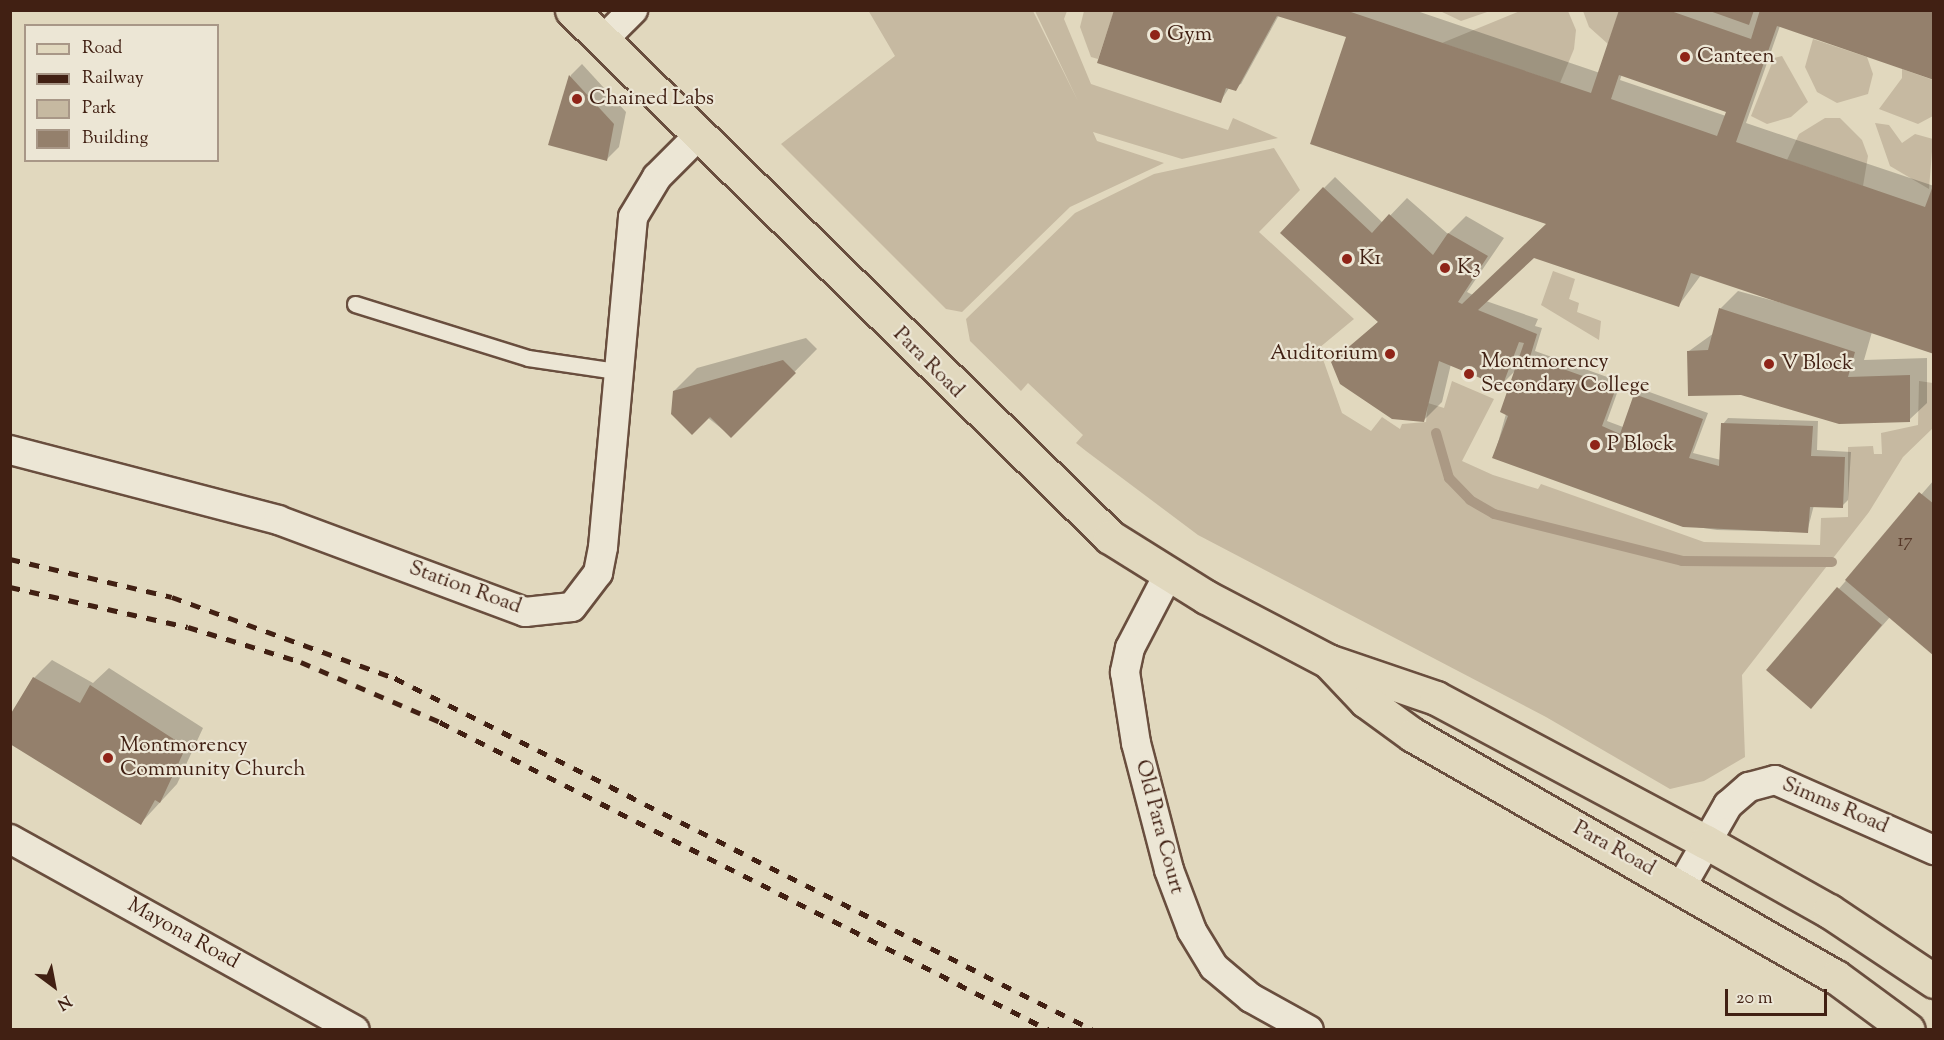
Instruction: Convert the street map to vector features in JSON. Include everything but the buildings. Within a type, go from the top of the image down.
[{"type":"main road","name":"Para Road","points":[[572,10],[1003,437],[1110,537],[1168,575],[1328,660],[1436,698],[1706,842],[1829,911],[1934,981]]},
{"type":"main road","name":"Para Road","points":[[1328,660],[1366,701],[1413,735],[1851,986],[1908,1029]]},
{"type":"street","points":[[602,41],[633,10]]},
{"type":"street","name":"Station Road","points":[[10,450],[278,520],[525,612],[550,613],[572,607],[598,573],[616,370],[633,217],[651,184],[699,135]]},
{"type":"street","name":"Old Para Court","points":[[1168,575],[1130,648],[1125,672],[1136,743],[1168,870],[1192,931],[1214,967],[1251,998],[1309,1029]]},
{"type":"street","name":"Simms Road","points":[[1681,887],[1706,842],[1736,797],[1775,780],[1934,850]]},
{"type":"street","name":"Mayona Road","points":[[10,839],[355,1029]]},
{"type":"lane","points":[[354,304],[528,358],[616,370]]},
{"type":"green space","points":[[868,10],[1033,11],[1078,101],[1035,11],[1067,11],[1064,19],[1091,84],[1228,130],[1233,118],[1278,138],[1182,159],[1093,132],[1097,141],[1164,163],[1070,207],[962,312],[946,309],[781,144],[895,56]]},
{"type":"green space","points":[[1084,11],[1114,11],[1098,59],[1091,57],[1080,27]]},
{"type":"green space","points":[[1440,11],[1490,11],[1461,21]]},
{"type":"green space","points":[[1520,11],[1568,11],[1576,30],[1574,49],[1560,83],[1442,43]]},
{"type":"green space","points":[[1583,11],[1619,11],[1608,44],[1589,27]]},
{"type":"green space","points":[[1813,39],[1867,57],[1873,74],[1868,94],[1837,103],[1817,92],[1805,67]]},
{"type":"green space","points":[[1782,56],[1808,102],[1791,117],[1767,124],[1751,116],[1774,58]]},
{"type":"green space","points":[[1902,69],[1933,80],[1933,116],[1918,124],[1879,109],[1902,78]]},
{"type":"green space","points":[[1825,118],[1840,118],[1862,140],[1868,156],[1863,186],[1787,160],[1799,134]]},
{"type":"green space","points":[[1875,123],[1889,125],[1902,143],[1915,134],[1933,139],[1929,189],[1890,166]]},
{"type":"green space","points":[[1274,148],[1300,190],[1259,232],[1354,319],[1319,348],[1342,413],[1371,431],[1382,417],[1400,429],[1402,424],[1426,422],[1428,403],[1444,408],[1452,381],[1494,399],[1462,461],[1493,475],[1538,489],[1541,484],[1704,542],[1820,545],[1821,518],[1848,517],[1848,447],[1873,446],[1874,454],[1882,454],[1881,433],[1918,425],[1919,381],[1933,383],[1933,428],[1903,457],[1869,512],[1742,675],[1745,757],[1704,781],[1670,789],[1546,717],[1198,535],[1076,443],[1083,435],[1028,383],[1021,391],[970,341],[966,319],[1075,213],[1154,174]]},
{"type":"green space","points":[[1553,271],[1575,279],[1569,299],[1579,303],[1577,312],[1601,321],[1599,340],[1541,305]]},
{"type":"waterway","points":[[1436,433],[1449,478],[1470,500],[1494,514],[1682,561],[1832,562]]},
{"type":"railway","points":[[10,559],[172,597],[395,678],[1093,1030]]},
{"type":"railway","points":[[10,587],[188,627],[301,662],[440,722],[1049,1030]]},
{"type":"place","name":"Gym","points":[[1155,35]]},
{"type":"place","name":"Canteen","points":[[1685,57]]},
{"type":"place","name":"Chained Labs","points":[[577,99]]},
{"type":"place","name":"K1","points":[[1347,259]]},
{"type":"place","name":"K3","points":[[1445,268]]},
{"type":"place","name":"Auditorium","points":[[1390,354]]},
{"type":"place","name":"V Block","points":[[1769,364]]},
{"type":"place","name":"Montmorency Secondary College","points":[[1469,374]]},
{"type":"place","name":"P Block","points":[[1595,445]]},
{"type":"place","name":"Montmorency Community Church","points":[[108,758]]}]
